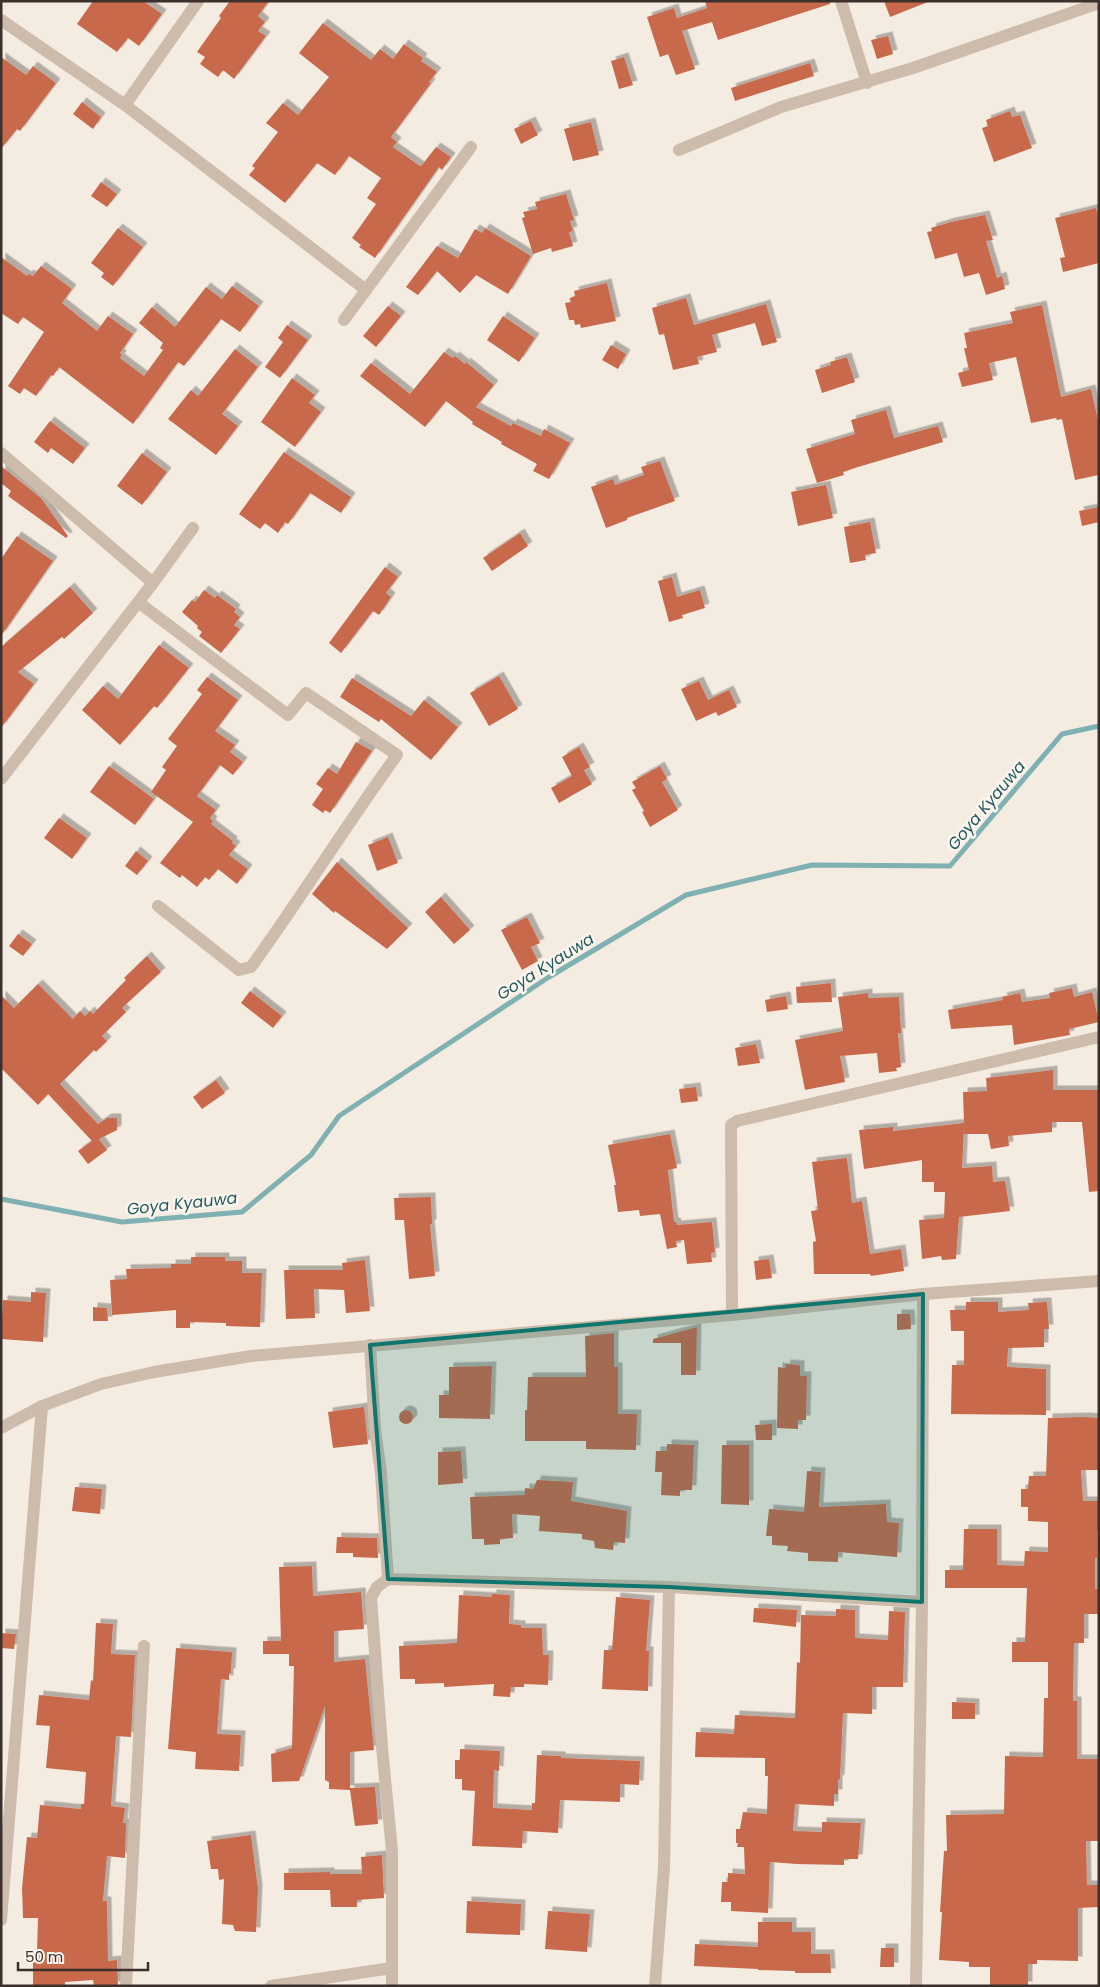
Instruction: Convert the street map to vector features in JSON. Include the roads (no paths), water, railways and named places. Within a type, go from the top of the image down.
[{"type":"street","points":[[125,105],[198,1]]},
{"type":"street","points":[[841,1],[866,83]]},
{"type":"street","points":[[679,150],[781,107],[866,83],[1099,4]]},
{"type":"street","points":[[1,20],[125,105],[366,290]]},
{"type":"street","points":[[344,320],[471,147]]},
{"type":"street","points":[[1,453],[153,584]]},
{"type":"street","points":[[1,778],[153,584],[193,528]]},
{"type":"street","points":[[138,602],[288,715],[306,692],[397,755],[364,800],[287,918],[251,967],[238,970],[158,906]]},
{"type":"street","points":[[732,1315],[731,1125],[737,1121],[1099,1037]]},
{"type":"street","points":[[1,1428],[42,1406],[101,1384],[154,1372],[251,1356],[732,1315],[923,1294],[1099,1281]]},
{"type":"street","points":[[916,1986],[922,1602],[923,1294]]},
{"type":"street","points":[[370,1345],[388,1579]]},
{"type":"street","points":[[1,1920],[42,1406]]},
{"type":"street","points":[[392,1986],[392,1850],[371,1598],[377,1586],[388,1579],[669,1587],[922,1602]]},
{"type":"street","points":[[655,1986],[664,1868],[669,1587]]},
{"type":"street","points":[[126,1986],[144,1646]]},
{"type":"street","points":[[271,1986],[392,1968]]},
{"type":"waterway","name":"Goya Kyauwa","points":[[1,1199],[122,1222],[242,1212],[311,1155],[339,1116],[549,977],[686,895],[812,865],[950,866],[1062,734],[1099,726]]}]
